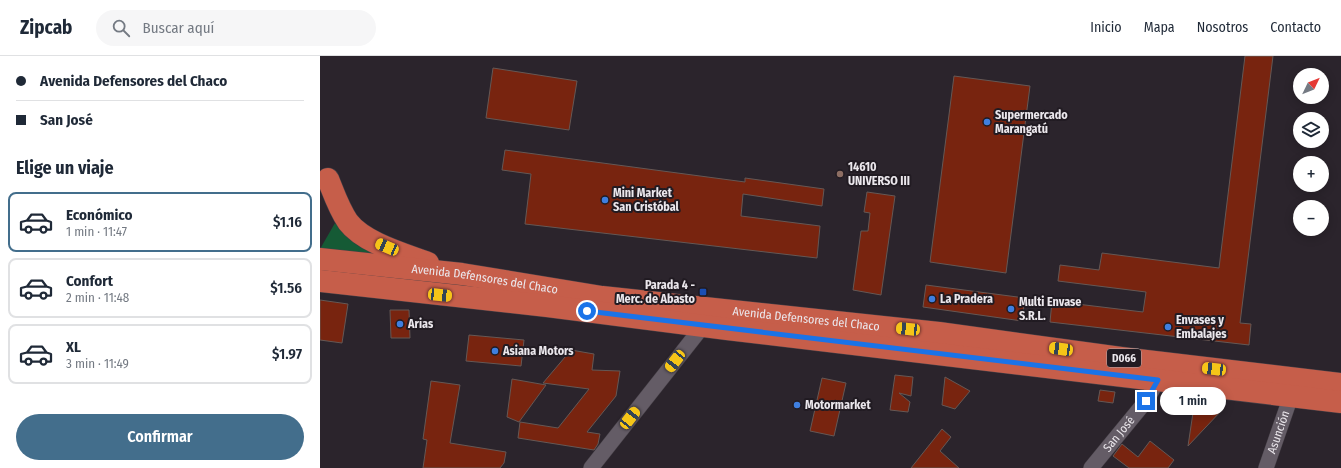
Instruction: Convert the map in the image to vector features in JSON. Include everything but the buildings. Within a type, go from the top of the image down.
[{"type":"highway","points":[[328,179],[341,210],[349,223],[360,234],[380,244],[455,273]]},
{"type":"highway","name":"Avenida Defensores del Chaco","points":[[320,259],[455,273],[602,297],[1341,384]]},
{"type":"highway","name":"Avenida Defensores del Chaco","points":[[320,281],[548,306],[703,326],[1341,402]]},
{"type":"highway","points":[[780,335],[798,329],[901,332],[915,342],[1008,352],[1029,364]]},
{"type":"street","points":[[591,468],[703,326]]},
{"type":"street","name":"San José","points":[[1091,468],[1146,401],[1158,380]]},
{"type":"street","name":"Asunción","points":[[1266,468],[1291,396]]},
{"type":"green space","points":[[335,223],[355,244],[376,254],[396,259],[320,249]]},
{"type":"place","name":"Supermercado Marangatú","points":[[987,122]]},
{"type":"place","name":"14610 UNIVERSO III","points":[[840,174]]},
{"type":"place","name":"Mini Market San Cristóbal","points":[[605,200]]},
{"type":"place","name":"Parada 4 - Merc. de Abasto","points":[[703,292]]},
{"type":"place","name":"La Pradera","points":[[932,299]]},
{"type":"place","name":"Multi Envase S.R.L.","points":[[1011,309]]},
{"type":"place","name":"Arias","points":[[400,324]]},
{"type":"place","name":"Envases y Embalajes","points":[[1168,327]]},
{"type":"place","name":"Asiana Motors","points":[[495,351]]},
{"type":"place","name":"Motormarket","points":[[797,405]]},
{"type":"route","points":[[587,311],[1158,380],[1146,401]]}]
